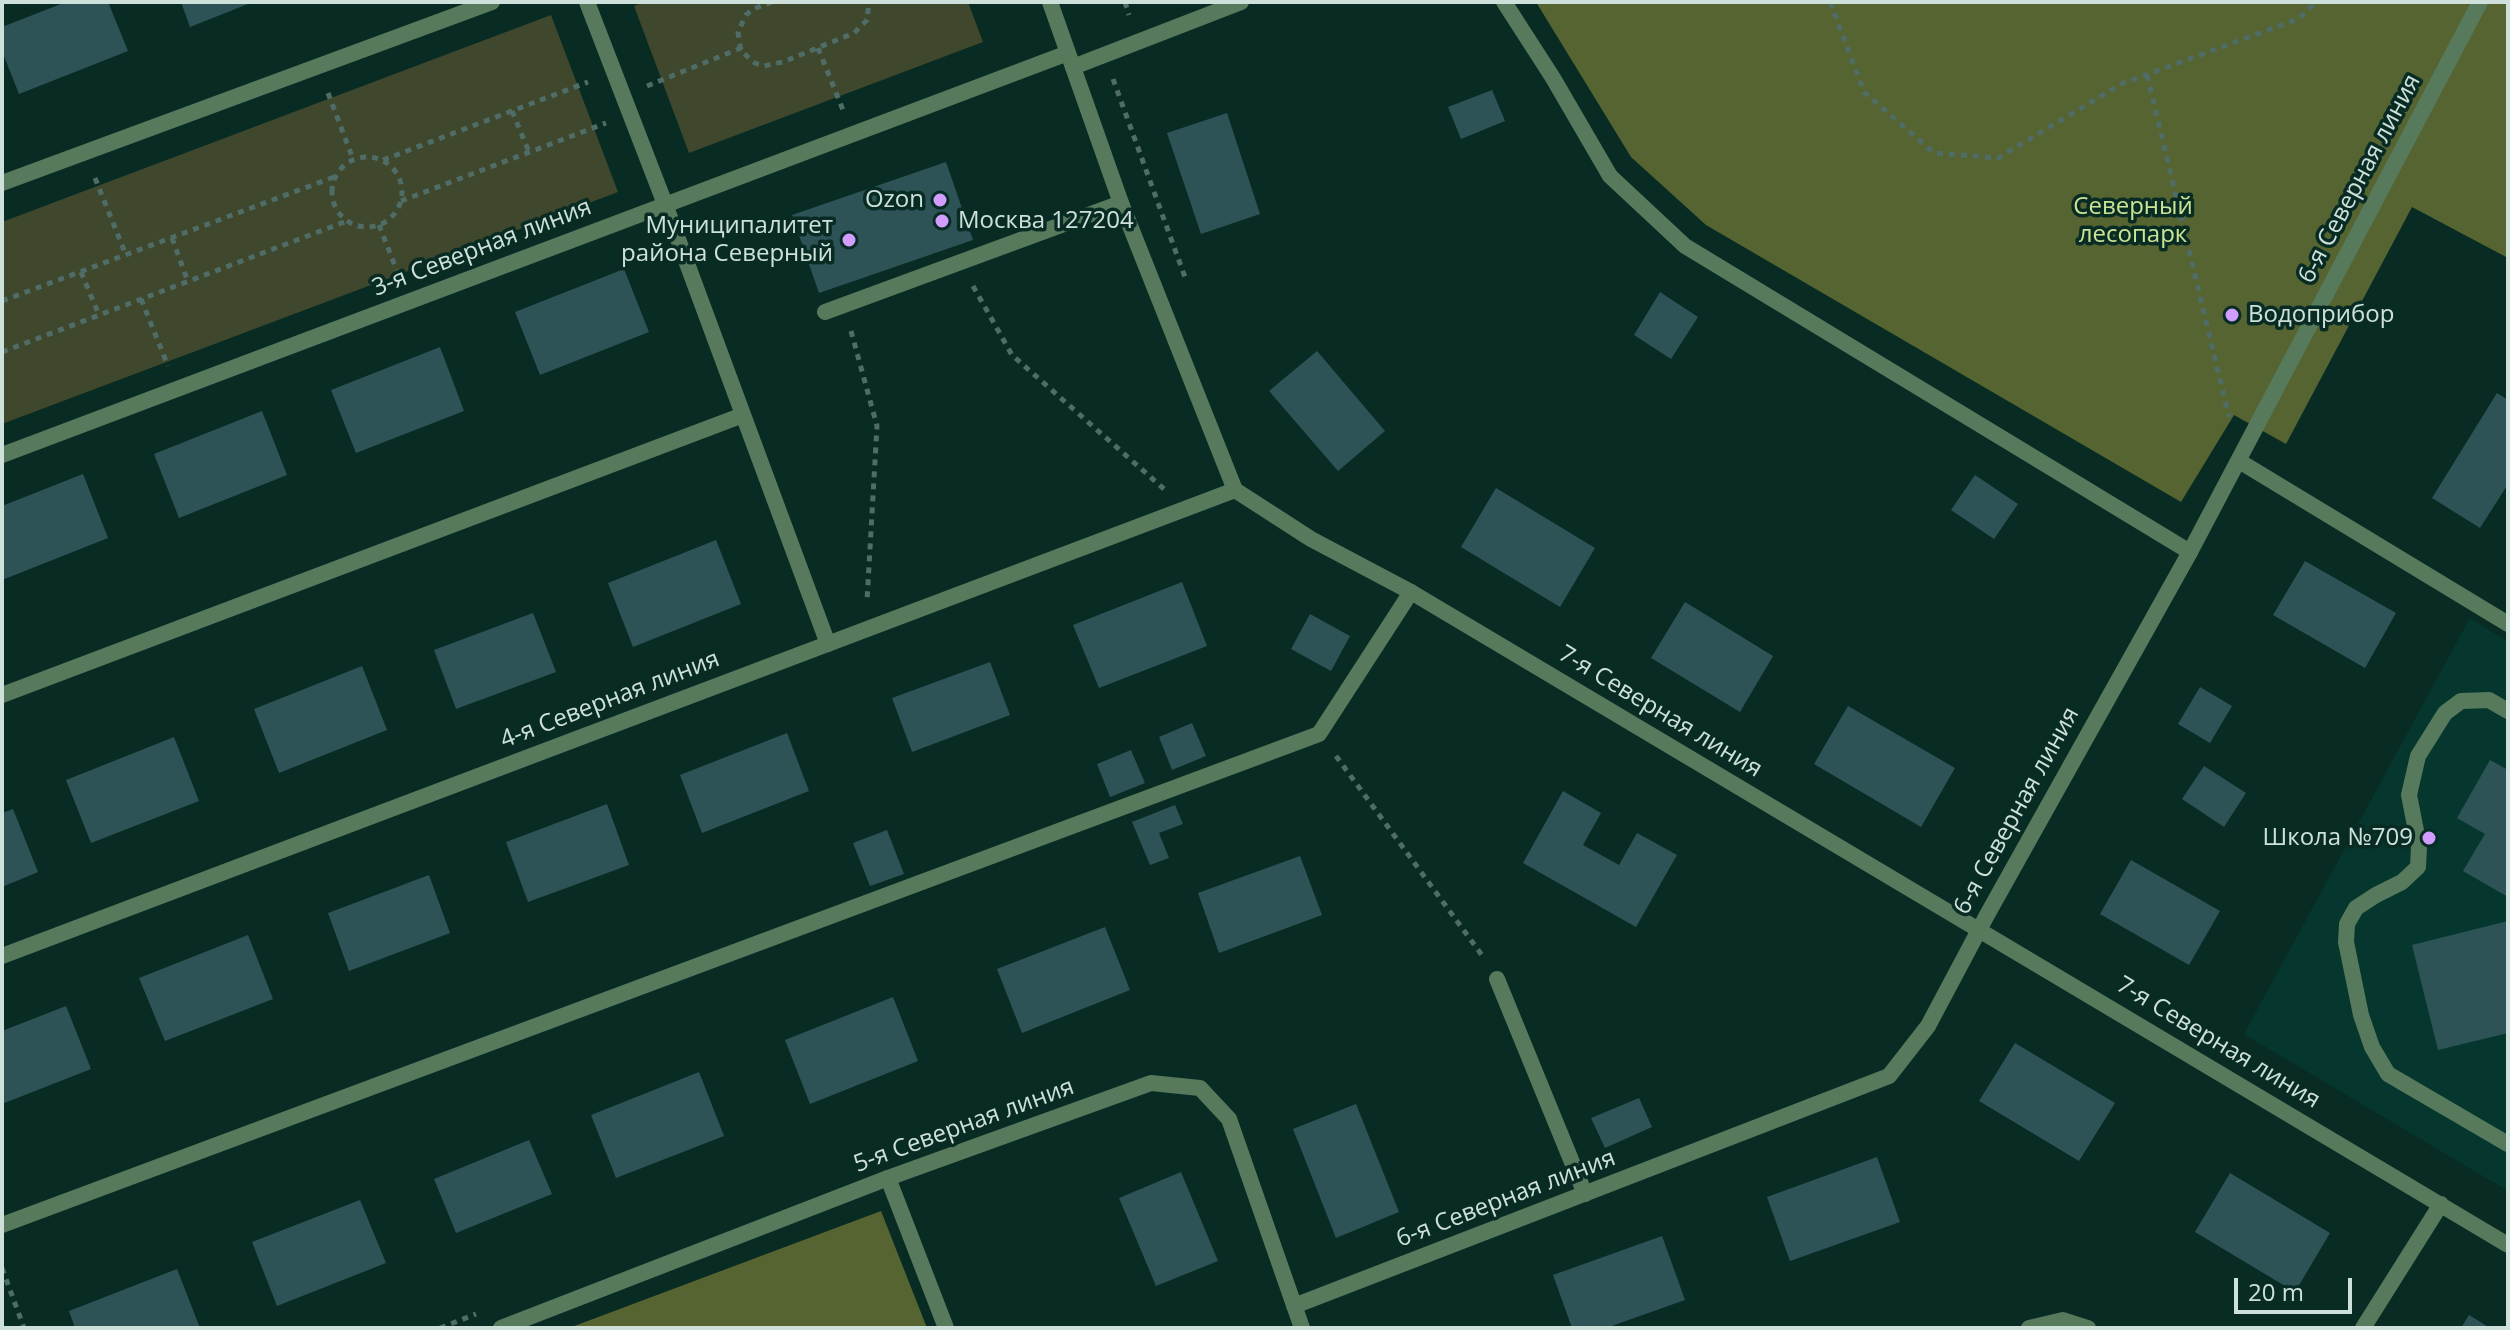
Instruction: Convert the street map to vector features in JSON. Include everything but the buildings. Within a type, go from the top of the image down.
[{"type":"street","points":[[2,183],[492,2]]},
{"type":"street","points":[[587,2],[828,644]]},
{"type":"street","points":[[1050,2],[1121,203],[1235,490]]},
{"type":"street","name":"3-я Северная линия","points":[[2,455],[852,133],[1071,60],[1104,56],[1241,2]]},
{"type":"street","points":[[1504,2],[1610,176],[1685,246],[2190,552]]},
{"type":"street","name":"6-я Северная линия","points":[[1294,1306],[1889,1076],[1928,1026],[2190,552],[2480,2]]},
{"type":"street","points":[[825,312],[1121,203]]},
{"type":"street","points":[[2,695],[743,415]]},
{"type":"street","points":[[2239,461],[2508,624]]},
{"type":"street","name":"4-я Северная линия","points":[[2,956],[1235,490]]},
{"type":"street","name":"7-я Северная линия","points":[[1235,490],[1311,539],[1411,592],[2508,1245]]},
{"type":"street","points":[[2,1225],[1319,734],[1411,592]]},
{"type":"street","points":[[2508,711],[2489,700],[2461,701],[2445,713],[2418,756],[2409,795],[2419,846],[2418,867],[2402,882],[2356,908],[2347,924],[2346,942],[2361,1015],[2372,1047],[2388,1074],[2508,1144]]},
{"type":"street","points":[[1497,979],[1585,1194]]},
{"type":"street","name":"5-я Северная линия","points":[[501,1328],[888,1178],[1151,1083],[1200,1088],[1229,1119],[1302,1328]]},
{"type":"street","points":[[888,1178],[946,1328]]},
{"type":"street","points":[[2363,1328],[2441,1204]]},
{"type":"street","points":[[2029,1328],[2063,1320],[2088,1328]]},
{"type":"path","points":[[772,2],[753,9],[741,23],[738,32],[747,58],[764,66],[774,65],[854,33],[867,20],[869,2]]},
{"type":"path","points":[[1830,2],[1864,92],[1934,153],[1998,158],[2121,84],[2298,19],[2316,2]]},
{"type":"path","points":[[623,95],[741,48]]},
{"type":"path","points":[[818,48],[852,133]]},
{"type":"path","points":[[1104,56],[1187,285]]},
{"type":"path","points":[[318,66],[353,159]]},
{"type":"path","points":[[383,160],[615,72]]},
{"type":"path","points":[[2147,75],[2239,461]]},
{"type":"path","points":[[512,111],[529,152]]},
{"type":"path","points":[[401,201],[631,114]]},
{"type":"path","points":[[85,152],[126,255]]},
{"type":"path","points":[[367,156],[383,160],[394,168],[399,177],[401,201],[390,219],[379,225],[366,227],[347,221],[333,203],[334,177],[341,167],[353,159],[367,156]]},
{"type":"path","points":[[2,301],[334,177]]},
{"type":"path","points":[[2,352],[347,221]]},
{"type":"path","points":[[379,225],[408,302]]},
{"type":"path","points":[[172,238],[188,282]]},
{"type":"path","points":[[960,262],[1012,355],[1186,508]]},
{"type":"path","points":[[80,272],[99,315]]},
{"type":"path","points":[[141,299],[177,389]]},
{"type":"path","points":[[843,305],[877,426],[865,630]]},
{"type":"path","points":[[1319,734],[1464,929],[1497,979]]},
{"type":"path","points":[[2,1268],[24,1328]]},
{"type":"shaded area","name":"Школа №709","points":[[2470,618],[2508,642],[2508,1191],[2244,1034]]},
{"type":"green space","points":[[644,2],[968,2],[983,42],[689,153],[634,6]]},
{"type":"green space","name":"Северный лесопарк","points":[[1536,2],[2508,2],[2508,258],[2412,207],[2286,444],[2234,415],[2181,502],[1706,225],[1631,157]]},
{"type":"green space","points":[[551,15],[618,192],[2,424],[2,222]]},
{"type":"green space","points":[[881,1211],[927,1328],[569,1328]]},
{"type":"place","name":"Ozon","points":[[940,200]]},
{"type":"place","name":"Москва 127204","points":[[942,221]]},
{"type":"place","name":"Муниципалитет района Северный","points":[[849,240]]},
{"type":"place","name":"Водоприбор","points":[[2232,315]]},
{"type":"place","name":"Школа №709","points":[[2429,838]]}]
